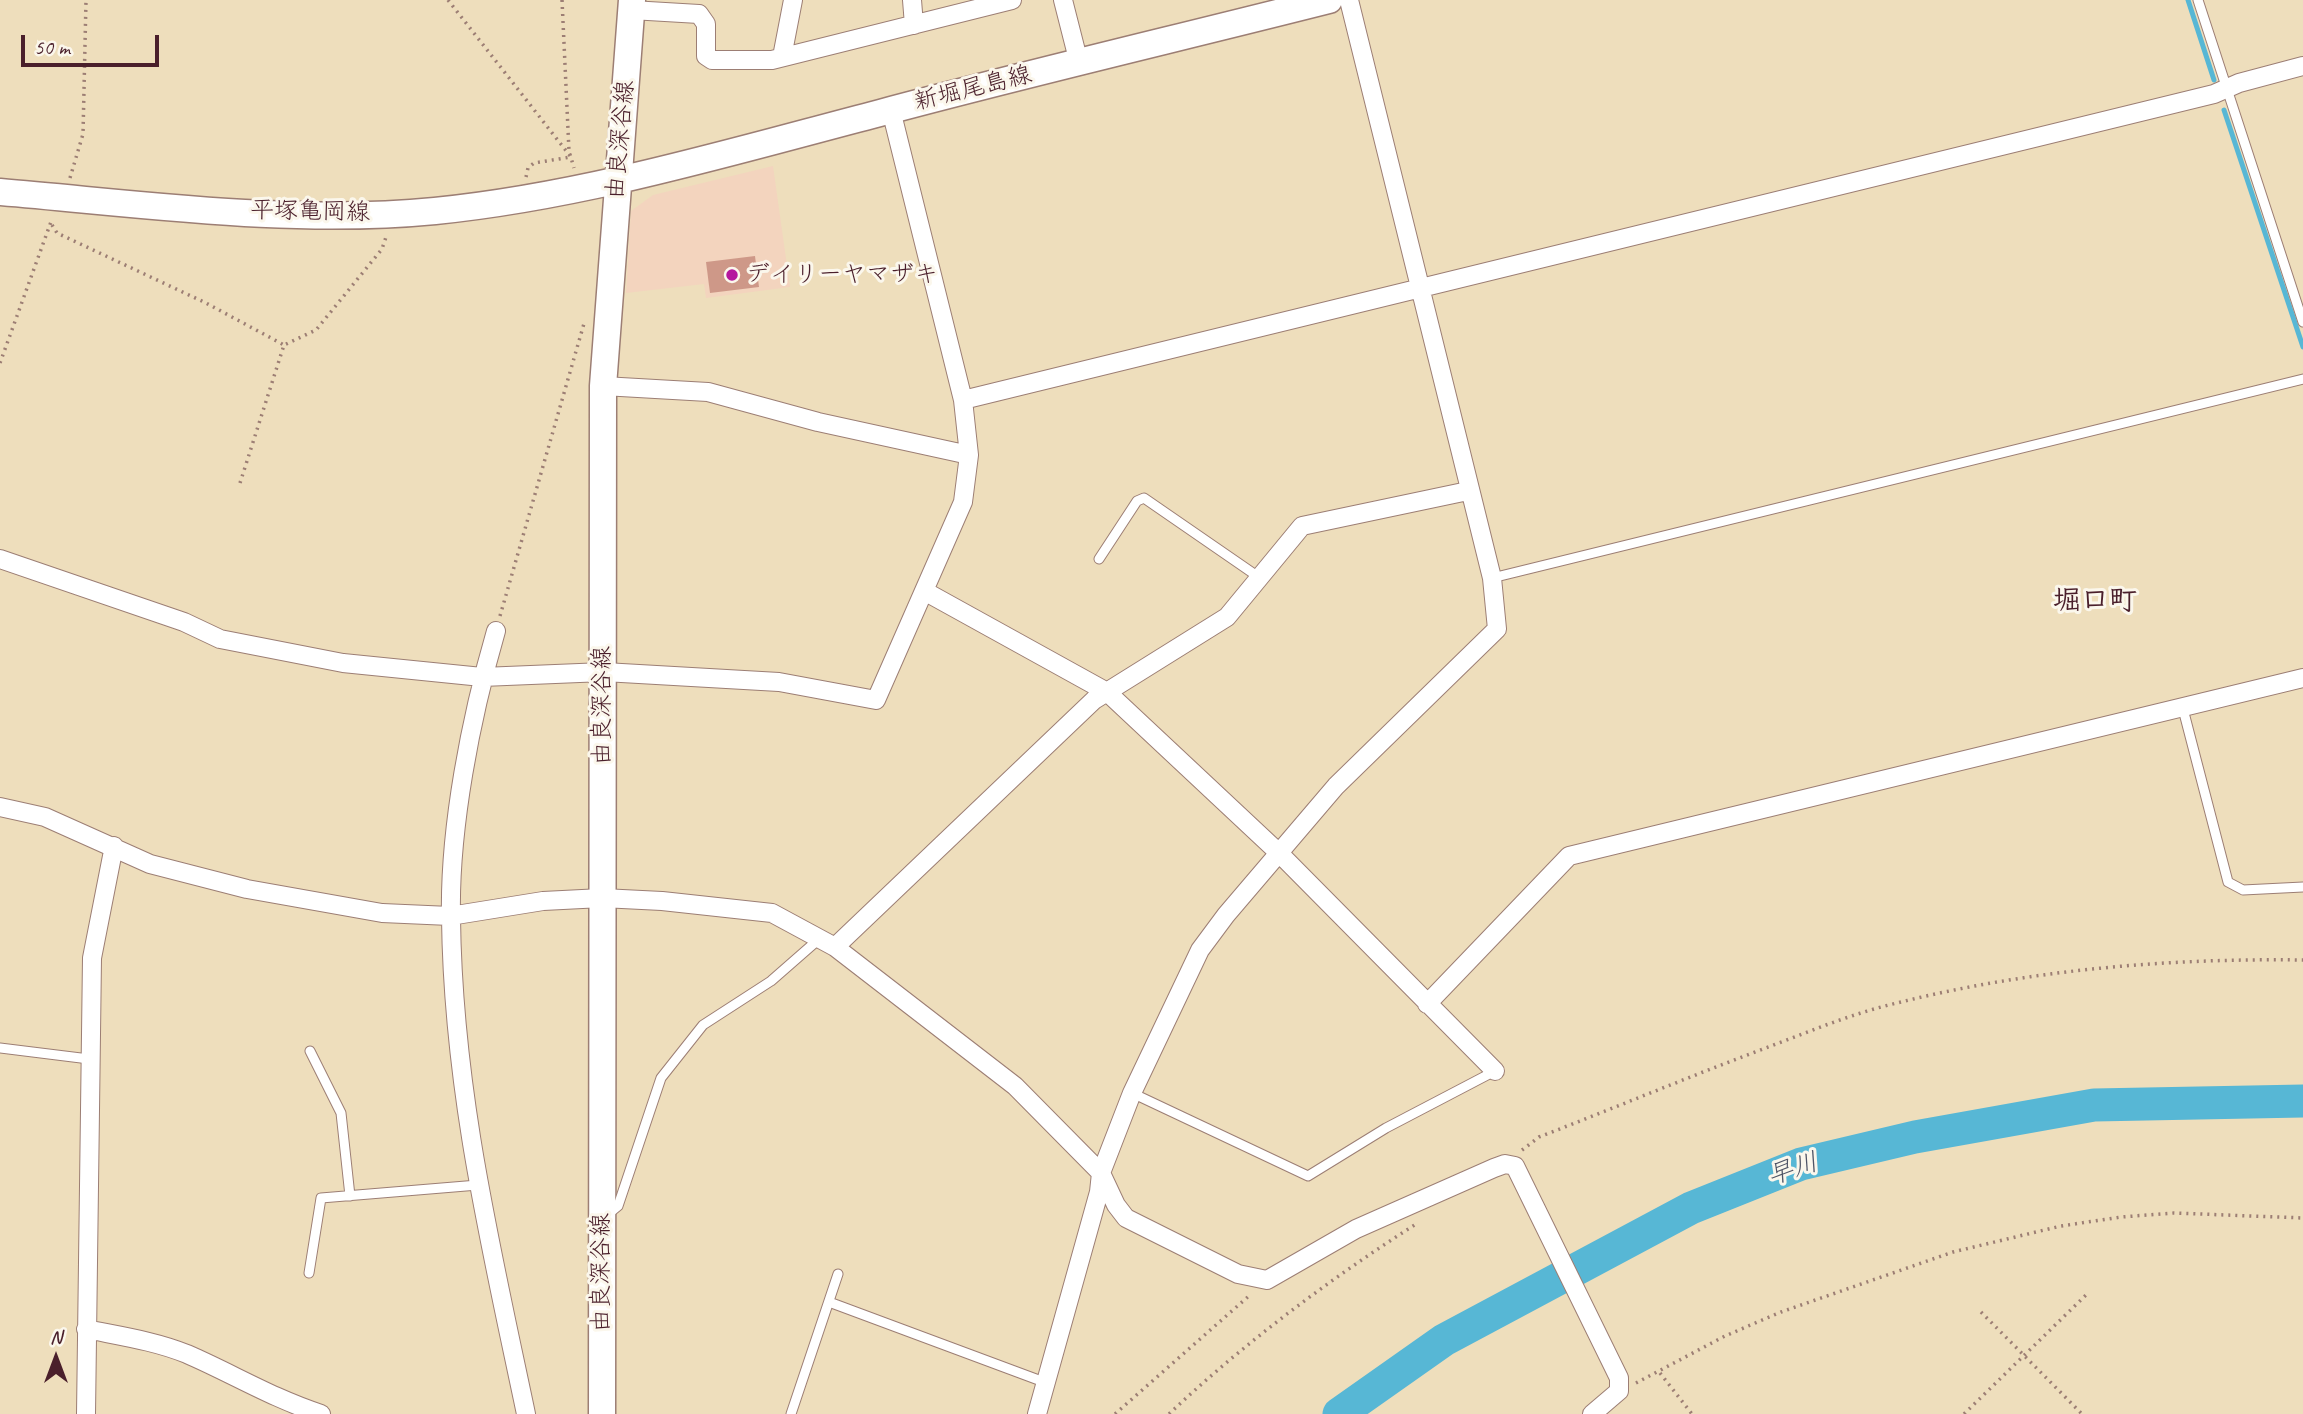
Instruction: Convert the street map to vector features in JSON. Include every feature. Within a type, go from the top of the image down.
[{"type":"main road","name":"新堀尾島線","points":[[618,178],[1329,0]]},
{"type":"main road","name":"由良深谷線","points":[[602,1414],[603,386],[632,5]]},
{"type":"main road","name":"平塚亀岡線","points":[[0,192],[231,210],[389,214],[530,197],[618,178]]},
{"type":"street","points":[[782,57],[793,0]]},
{"type":"street","points":[[912,0],[914,24]]},
{"type":"street","points":[[632,5],[699,14],[706,24],[706,56],[712,60],[782,57],[1013,0]]},
{"type":"street","points":[[1063,0],[1079,63]]},
{"type":"street","points":[[1037,1414],[1099,1192],[1101,1173],[1132,1093],[1200,950],[1226,915],[1336,786],[1497,629],[1492,578],[1468,491],[1349,0]]},
{"type":"street","points":[[963,400],[2214,94],[2303,66]]},
{"type":"street","points":[[0,559],[184,622],[220,639],[343,663],[482,677],[604,672],[779,682],[876,700],[926,592],[963,502],[969,455],[963,400],[891,110]]},
{"type":"street","points":[[603,386],[708,392],[818,422],[969,455]]},
{"type":"street","points":[[835,947],[1094,700],[1227,617],[1303,526],[1468,491]]},
{"type":"street","points":[[926,592],[1108,692],[1280,854],[1495,1071]]},
{"type":"street","points":[[496,631],[482,677],[456,825],[450,916],[460,1074],[478,1185],[526,1414]]},
{"type":"street","points":[[1427,1004],[1569,856],[2303,678]]},
{"type":"street","points":[[0,807],[45,817],[150,864],[247,889],[382,913],[450,916],[543,901],[602,898],[662,901],[772,913],[835,947],[1015,1086],[1101,1173],[1116,1205],[1126,1218],[1238,1274],[1267,1280],[1356,1229],[1494,1168],[1506,1164],[1515,1166],[1617,1370],[1619,1391],[1592,1414]]},
{"type":"street","points":[[86,1414],[92,958],[114,846]]},
{"type":"street","points":[[86,1329],[156,1343],[186,1354],[276,1399],[321,1414]]},
{"type":"lane","points":[[2198,0],[2303,323]]},
{"type":"lane","points":[[1492,578],[2303,379]]},
{"type":"lane","points":[[1099,559],[1137,501],[1144,498],[1260,578]]},
{"type":"lane","points":[[2183,709],[2228,882],[2243,890],[2303,887]]},
{"type":"lane","points":[[602,1219],[618,1206],[661,1078],[703,1025],[771,981],[819,939]]},
{"type":"lane","points":[[0,1048],[89,1059]]},
{"type":"lane","points":[[310,1051],[341,1113],[350,1196]]},
{"type":"lane","points":[[1132,1093],[1308,1175],[1385,1128],[1495,1071]]},
{"type":"lane","points":[[309,1273],[321,1198],[478,1185]]},
{"type":"lane","points":[[791,1414],[838,1274]]},
{"type":"lane","points":[[830,1302],[1044,1382]]},
{"type":"path","points":[[0,363],[33,265],[52,225],[55,207],[69,188],[83,134],[86,0]]},
{"type":"path","points":[[448,0],[571,157]]},
{"type":"path","points":[[562,0],[571,157],[574,168]]},
{"type":"path","points":[[530,197],[527,168],[534,163],[571,157]]},
{"type":"path","points":[[240,483],[284,345],[316,330],[382,249],[389,214]]},
{"type":"path","points":[[52,225],[57,233],[206,303],[284,345]]},
{"type":"path","points":[[496,631],[586,316]]},
{"type":"path","points":[[1539,1137],[1670,1084],[1895,1003],[1982,984],[2070,972],[2195,963],[2303,960]]},
{"type":"path","points":[[1619,1391],[1660,1373],[1725,1336],[1860,1283],[1953,1252],[2061,1226],[2174,1213],[2303,1218]]},
{"type":"path","points":[[1169,1414],[1224,1364],[1375,1250],[1421,1221]]},
{"type":"path","points":[[1115,1414],[1267,1280]]},
{"type":"path","points":[[1964,1414],[2087,1294]]},
{"type":"path","points":[[1981,1312],[2082,1414]]},
{"type":"path","points":[[1660,1373],[1692,1414]]},
{"type":"shaded area","points":[[773,166],[790,287],[706,298],[704,284],[626,293],[631,211],[653,195]]},
{"type":"building","name":"デイリーヤマザキ","points":[[755,256],[759,287],[710,293],[706,262]]},
{"type":"waterway","points":[[2188,0],[2214,80]]},
{"type":"waterway","points":[[2224,110],[2303,347]]},
{"type":"waterway","name":"早川","points":[[1339,1414],[1444,1340],[1691,1208],[1801,1164],[1915,1137],[2094,1105],[2303,1101]]},
{"type":"place","name":"デイリーヤマザキ","points":[[732,275]]},
{"type":"district","name":"堀口町","points":[[2095,602]]}]
